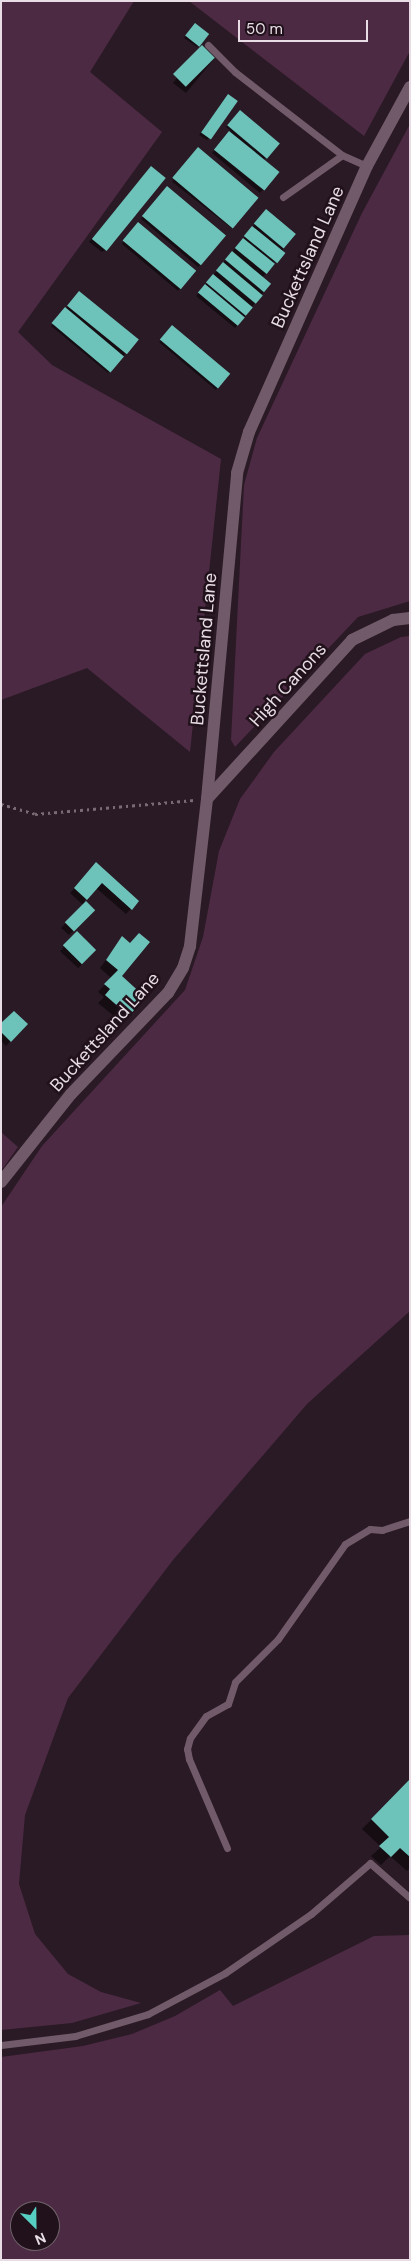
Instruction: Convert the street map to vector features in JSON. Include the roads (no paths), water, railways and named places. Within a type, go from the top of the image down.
[{"type":"street","name":"Buckettsland Lane","points":[[1,1182],[72,1094],[168,993],[183,968],[190,946],[207,799],[237,473],[249,432],[367,166],[410,87]]},
{"type":"street","name":"High Canons","points":[[207,799],[352,640],[393,620],[410,618]]},
{"type":"lane","points":[[208,46],[235,72],[342,155],[367,166]]},
{"type":"lane","points":[[283,197],[342,155]]},
{"type":"lane","points":[[227,1848],[189,1759],[187,1749],[190,1738],[206,1716],[228,1704],[236,1682],[278,1639],[345,1544],[370,1529],[382,1530],[410,1521]]},
{"type":"lane","points":[[1,2045],[75,2036],[148,2014],[224,1973],[311,1914],[370,1863],[410,1898]]}]
